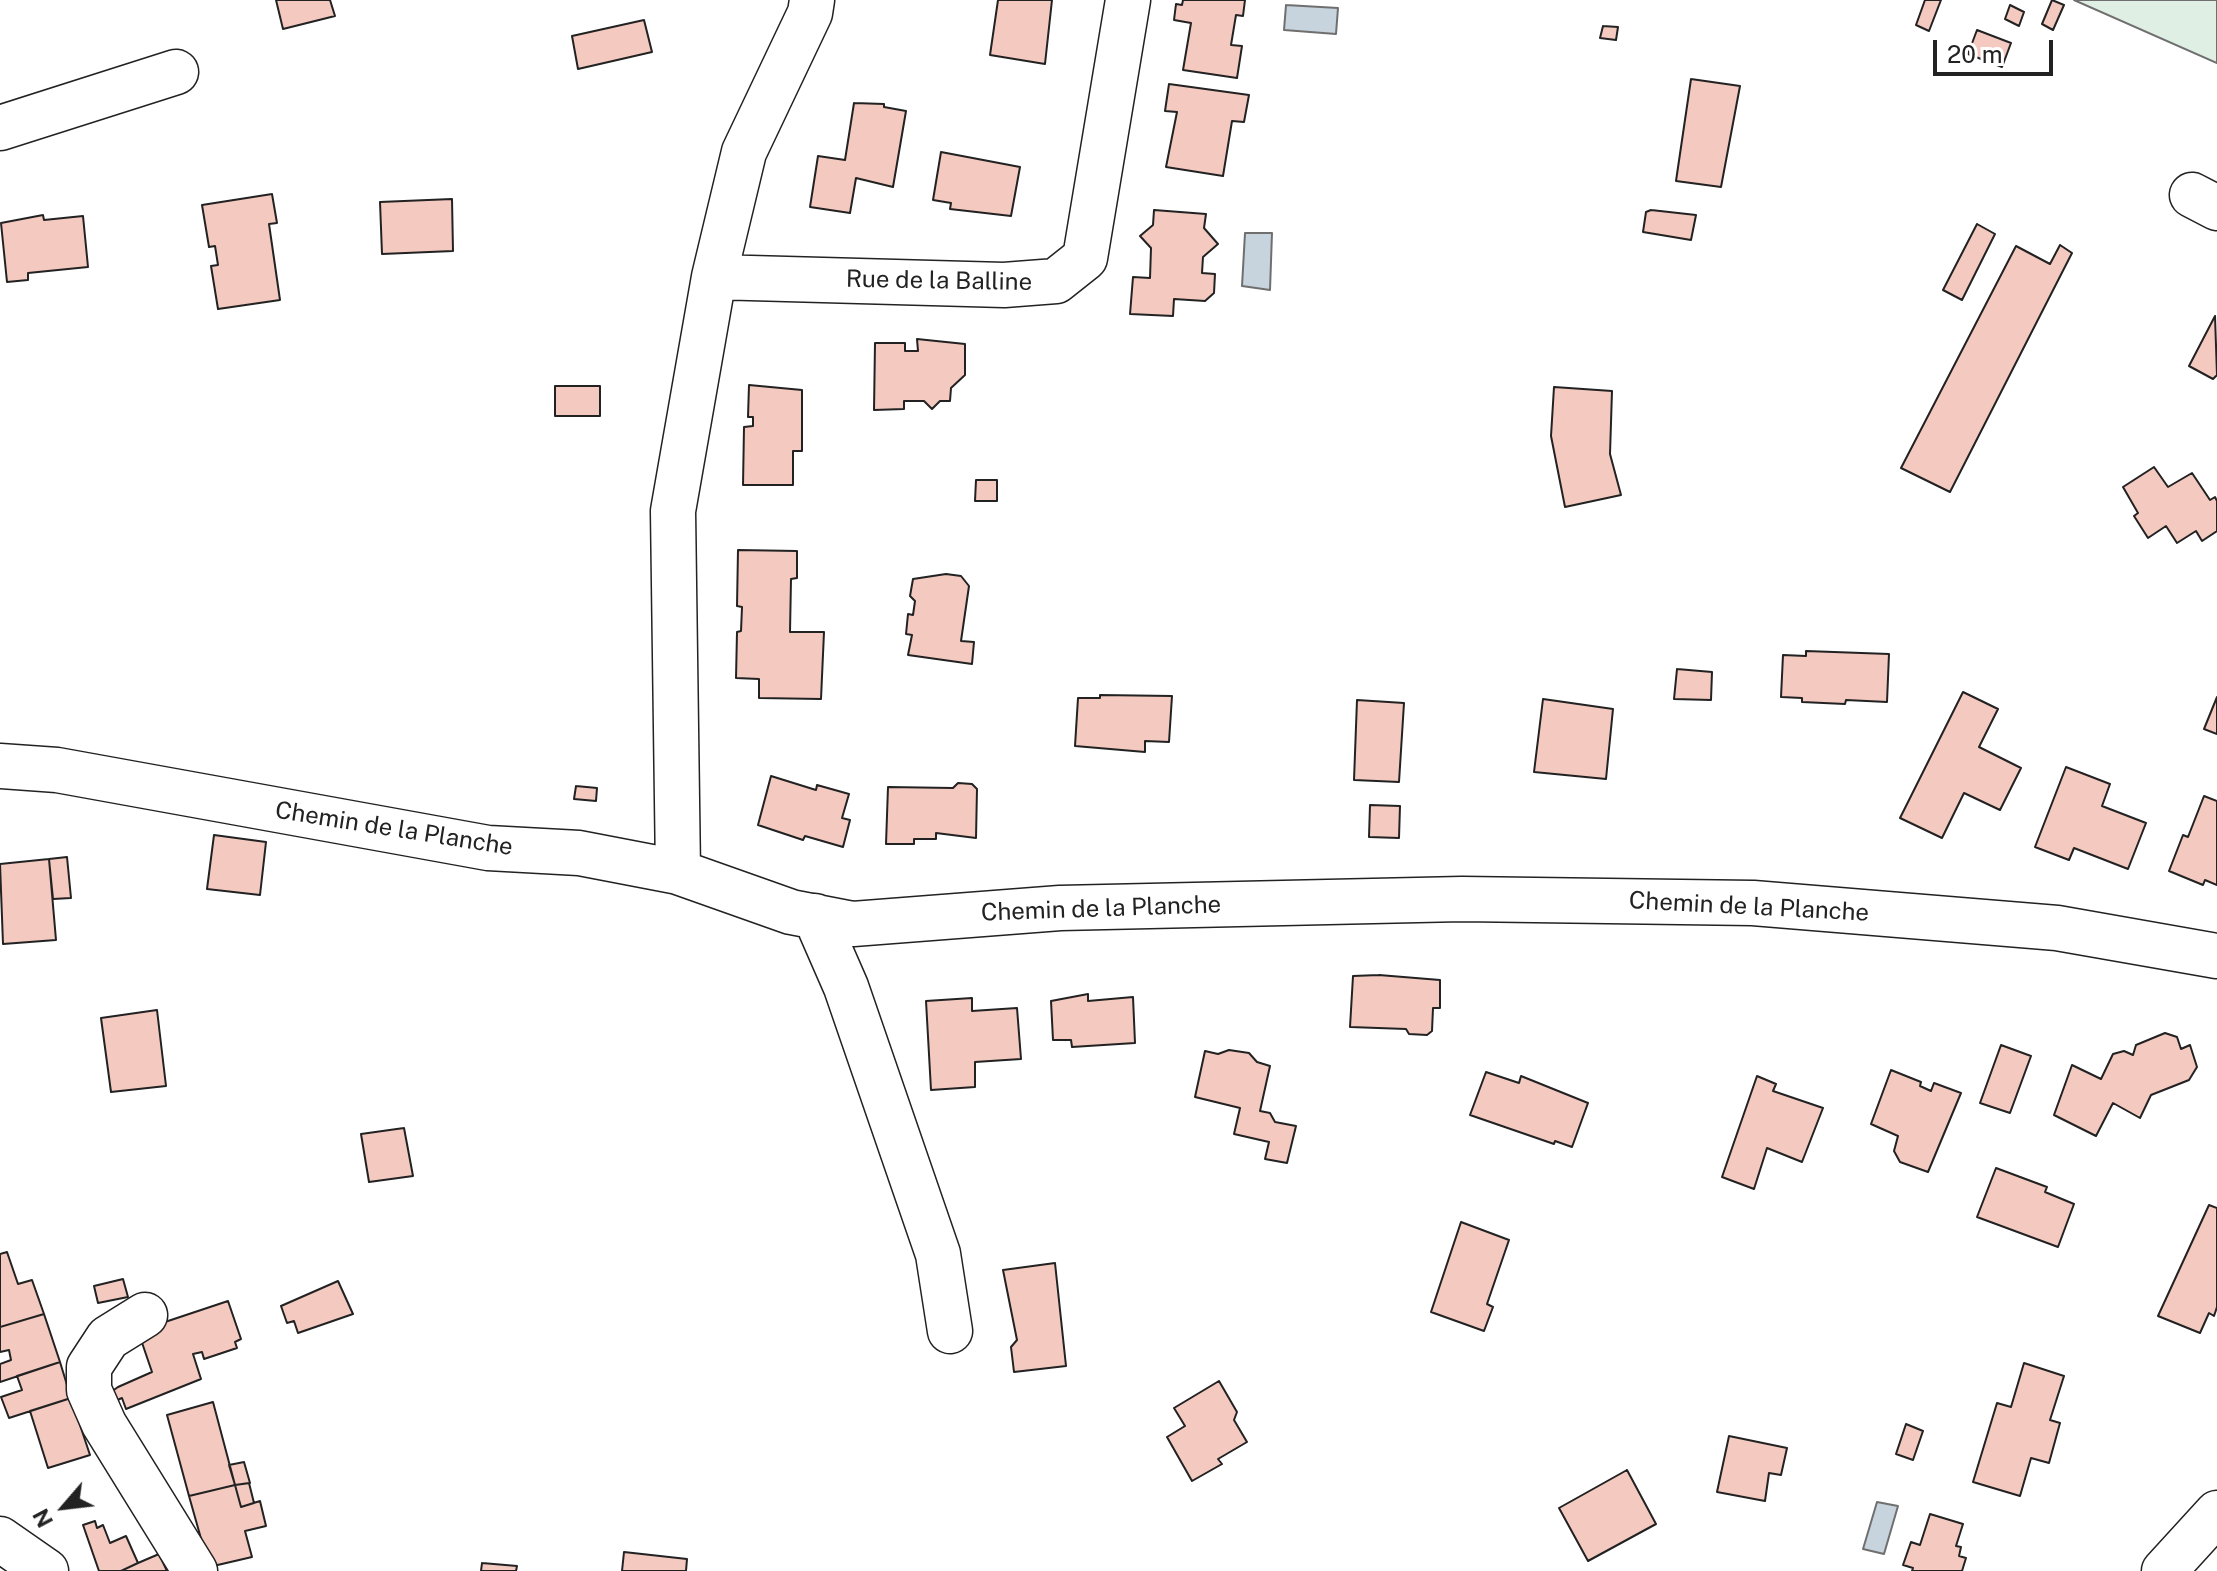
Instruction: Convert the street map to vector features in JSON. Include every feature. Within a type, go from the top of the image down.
[{"type":"street","points":[[678,872],[673,511],[714,277],[744,152],[810,13],[812,0]]},
{"type":"street","name":"Rue de la Balline","points":[[714,277],[1004,285],[1056,281],[1085,258],[1128,0]]},
{"type":"street","points":[[0,128],[176,72]]},
{"type":"street","name":"Chemin de la Planche","points":[[0,766],[57,770],[488,848],[579,853],[678,872],[791,912],[853,924],[1060,908],[1462,899],[1753,903],[2057,928],[2217,956]]},
{"type":"street","points":[[815,916],[846,987],[938,1254],[950,1331]]},
{"type":"street","points":[[145,1315],[108,1338],[89,1367],[89,1390],[104,1424],[195,1571]]},
{"type":"street","points":[[2164,1571],[2217,1513]]},
{"type":"street","points":[[0,1539],[46,1571]]},
{"type":"green space","points":[[2074,0],[2217,0],[2217,63]]},
{"type":"shaded area","points":[[1286,5],[1338,8],[1336,34],[1284,30]]},
{"type":"shaded area","points":[[1245,233],[1272,233],[1270,290],[1242,286]]},
{"type":"shaded area","points":[[1877,1502],[1898,1506],[1884,1554],[1863,1549]]},
{"type":"building","points":[[276,0],[330,0],[335,16],[283,29]]},
{"type":"building","points":[[998,0],[1052,0],[1045,64],[990,55]]},
{"type":"building","points":[[1183,0],[1245,0],[1243,16],[1236,15],[1231,45],[1242,46],[1237,78],[1183,70],[1191,23],[1174,20],[1176,4],[1182,5]]},
{"type":"building","points":[[1925,0],[1941,0],[1929,31],[1916,25]]},
{"type":"building","points":[[2052,0],[2064,5],[2053,30],[2042,24]]},
{"type":"building","points":[[2010,5],[2024,12],[2019,26],[2005,19]]},
{"type":"building","points":[[644,20],[652,52],[578,69],[572,36]]},
{"type":"building","points":[[1603,26],[1618,27],[1616,40],[1600,38]]},
{"type":"building","points":[[1977,30],[2011,43],[2002,67],[1968,54]]},
{"type":"building","points":[[1691,79],[1740,86],[1721,187],[1676,181]]},
{"type":"building","points":[[1169,84],[1249,95],[1244,122],[1232,121],[1223,176],[1166,167],[1177,112],[1165,111]]},
{"type":"building","points":[[854,103],[884,104],[884,107],[906,111],[893,187],[856,178],[850,213],[810,207],[818,156],[845,160]]},
{"type":"building","points":[[941,152],[1020,167],[1011,216],[950,209],[951,203],[933,200]]},
{"type":"building","points":[[272,194],[277,223],[269,224],[280,300],[218,309],[211,266],[218,265],[215,246],[209,247],[202,205]]},
{"type":"building","points":[[452,199],[453,251],[382,254],[380,202]]},
{"type":"building","points":[[1154,210],[1206,214],[1204,228],[1218,244],[1203,257],[1202,273],[1215,274],[1214,293],[1205,301],[1174,299],[1173,316],[1130,314],[1133,277],[1150,278],[1151,248],[1140,236],[1153,225]]},
{"type":"building","points":[[1646,212],[1696,215],[1691,240],[1643,232]]},
{"type":"building","points":[[43,215],[44,220],[83,216],[88,267],[28,273],[28,280],[7,282],[1,223]]},
{"type":"building","points":[[1977,224],[1995,234],[1962,300],[1943,290]]},
{"type":"building","points":[[2060,245],[2072,253],[1950,492],[1901,468],[2016,246],[2050,264]]},
{"type":"building","points":[[2215,316],[2217,375],[2213,379],[2189,366]]},
{"type":"building","points":[[917,339],[965,344],[965,375],[951,388],[950,401],[940,401],[932,409],[924,401],[904,401],[904,409],[874,410],[875,343],[905,343],[905,351],[918,351]]},
{"type":"building","points":[[749,385],[802,390],[802,451],[793,451],[793,485],[743,485],[744,427],[753,426],[753,417],[748,417]]},
{"type":"building","points":[[555,386],[600,386],[600,416],[555,416]]},
{"type":"building","points":[[1554,387],[1612,391],[1610,454],[1621,495],[1565,507],[1551,436]]},
{"type":"building","points":[[2154,467],[2168,487],[2192,473],[2210,500],[2215,497],[2217,501],[2217,531],[2202,541],[2196,531],[2177,543],[2166,526],[2148,538],[2134,516],[2138,513],[2123,487]]},
{"type":"building","points":[[976,480],[997,480],[997,501],[975,501]]},
{"type":"building","points":[[738,550],[797,551],[797,578],[791,579],[790,632],[824,632],[821,699],[759,698],[759,679],[736,678],[737,632],[741,631],[742,607],[737,606]]},
{"type":"building","points":[[946,574],[961,576],[969,586],[961,641],[974,642],[972,664],[908,655],[912,635],[906,634],[908,614],[913,615],[915,601],[910,596],[913,579]]},
{"type":"building","points":[[1806,651],[1889,654],[1887,702],[1802,702],[1802,698],[1781,697],[1783,655],[1806,656]]},
{"type":"building","points":[[1677,669],[1712,672],[1711,700],[1674,699]]},
{"type":"building","points":[[1963,692],[1998,709],[1979,747],[2021,768],[2000,810],[1964,793],[1942,838],[1900,818]]},
{"type":"building","points":[[1100,695],[1172,696],[1169,742],[1145,741],[1145,752],[1075,746],[1078,698],[1100,698]]},
{"type":"building","points":[[2217,697],[2217,734],[2204,729]]},
{"type":"building","points":[[1543,699],[1613,709],[1606,779],[1534,772]]},
{"type":"building","points":[[1357,700],[1404,703],[1399,782],[1354,780]]},
{"type":"building","points":[[2066,767],[2110,784],[2102,806],[2146,823],[2128,869],[2074,848],[2069,860],[2035,847]]},
{"type":"building","points":[[771,776],[816,790],[817,785],[849,794],[842,818],[850,820],[843,847],[805,836],[803,840],[758,825]]},
{"type":"building","points":[[958,783],[972,784],[977,789],[976,838],[936,833],[936,839],[914,839],[914,844],[886,844],[888,787],[953,788]]},
{"type":"building","points":[[576,786],[597,788],[596,801],[574,799]]},
{"type":"building","points":[[2204,796],[2217,801],[2217,885],[2205,880],[2203,885],[2169,871],[2183,835],[2188,837]]},
{"type":"building","points":[[1370,805],[1400,806],[1399,838],[1369,837]]},
{"type":"building","points":[[214,835],[266,842],[260,895],[207,889]]},
{"type":"building","points":[[67,857],[71,898],[53,899],[49,859]]},
{"type":"building","points":[[49,859],[56,940],[3,944],[0,864]]},
{"type":"building","points":[[1353,976],[1440,980],[1440,1008],[1433,1008],[1432,1031],[1427,1035],[1409,1034],[1406,1029],[1350,1027]]},
{"type":"building","points":[[1088,994],[1088,1001],[1133,997],[1135,1043],[1072,1047],[1071,1040],[1053,1040],[1051,1001]]},
{"type":"building","points":[[972,998],[972,1011],[1017,1008],[1021,1059],[975,1062],[975,1087],[931,1090],[926,1001]]},
{"type":"building","points":[[157,1010],[166,1086],[111,1092],[101,1018]]},
{"type":"building","points":[[2165,1033],[2177,1037],[2181,1049],[2190,1045],[2197,1067],[2189,1080],[2151,1095],[2140,1118],[2113,1103],[2096,1136],[2054,1115],[2072,1065],[2101,1079],[2113,1054],[2124,1051],[2133,1055],[2136,1045]]},
{"type":"building","points":[[2001,1045],[2031,1056],[2010,1113],[1980,1103]]},
{"type":"building","points":[[1229,1050],[1249,1053],[1257,1062],[1270,1066],[1260,1111],[1270,1113],[1275,1122],[1296,1126],[1287,1163],[1265,1159],[1269,1142],[1234,1134],[1240,1108],[1195,1097],[1205,1051],[1218,1054]]},
{"type":"building","points":[[1891,1070],[1921,1082],[1920,1086],[1931,1091],[1934,1083],[1961,1093],[1928,1172],[1900,1162],[1894,1151],[1898,1136],[1871,1124]]},
{"type":"building","points":[[1486,1072],[1519,1083],[1521,1076],[1588,1103],[1572,1147],[1555,1141],[1554,1144],[1470,1115]]},
{"type":"building","points":[[1757,1076],[1776,1084],[1773,1091],[1823,1108],[1802,1162],[1767,1148],[1754,1189],[1722,1177]]},
{"type":"building","points":[[404,1128],[413,1176],[369,1182],[361,1134]]},
{"type":"building","points":[[1996,1168],[2047,1187],[2045,1192],[2074,1204],[2058,1247],[1977,1217]]},
{"type":"building","points":[[2209,1205],[2217,1208],[2217,1307],[2214,1316],[2209,1313],[2200,1333],[2158,1316]]},
{"type":"building","points":[[1461,1222],[1509,1240],[1487,1304],[1493,1307],[1484,1331],[1431,1312]]},
{"type":"building","points":[[7,1252],[18,1284],[32,1280],[44,1314],[0,1327],[0,1254]]},
{"type":"building","points":[[1055,1263],[1066,1366],[1014,1372],[1011,1347],[1017,1340],[1003,1270]]},
{"type":"building","points":[[123,1279],[128,1297],[98,1303],[94,1286]]},
{"type":"building","points":[[338,1281],[353,1314],[298,1333],[294,1321],[287,1323],[281,1306]]},
{"type":"building","points":[[228,1301],[241,1339],[235,1342],[237,1348],[204,1359],[202,1352],[193,1354],[201,1379],[126,1409],[122,1398],[115,1401],[111,1392],[152,1372],[138,1331]]},
{"type":"building","points":[[44,1314],[60,1362],[0,1382],[0,1364],[11,1360],[9,1350],[0,1352],[0,1327]]},
{"type":"building","points":[[60,1362],[71,1398],[9,1418],[1,1397],[22,1390],[17,1376]]},
{"type":"building","points":[[2024,1363],[2064,1376],[2050,1420],[2060,1423],[2049,1463],[2031,1458],[2020,1496],[1973,1482],[1997,1403],[2011,1407]]},
{"type":"building","points":[[1219,1381],[1237,1412],[1234,1420],[1247,1442],[1218,1459],[1222,1464],[1192,1481],[1167,1437],[1185,1426],[1174,1408]]},
{"type":"building","points":[[71,1398],[90,1455],[48,1468],[30,1411]]},
{"type":"building","points":[[213,1402],[235,1485],[189,1496],[167,1415]]},
{"type":"building","points":[[1906,1424],[1923,1431],[1913,1460],[1896,1454]]},
{"type":"building","points":[[1729,1436],[1787,1448],[1781,1475],[1769,1473],[1765,1501],[1717,1492]]},
{"type":"building","points":[[244,1462],[250,1483],[235,1485],[229,1465]]},
{"type":"building","points":[[1627,1470],[1656,1524],[1588,1561],[1559,1508]]},
{"type":"building","points":[[249,1483],[254,1503],[241,1507],[235,1485]]},
{"type":"building","points":[[235,1485],[241,1507],[260,1501],[266,1526],[245,1531],[252,1557],[209,1567],[189,1496]]},
{"type":"building","points":[[1930,1514],[1963,1524],[1956,1546],[1961,1547],[1959,1556],[1966,1558],[1962,1571],[1912,1571],[1913,1568],[1903,1565],[1911,1542],[1920,1545]]},
{"type":"building","points":[[95,1521],[97,1528],[103,1525],[110,1543],[126,1536],[138,1563],[121,1571],[99,1571],[83,1525]]},
{"type":"building","points":[[624,1552],[687,1559],[686,1571],[622,1571]]},
{"type":"building","points":[[159,1554],[167,1571],[121,1571],[138,1563]]},
{"type":"building","points":[[482,1563],[517,1566],[516,1571],[481,1571]]}]
